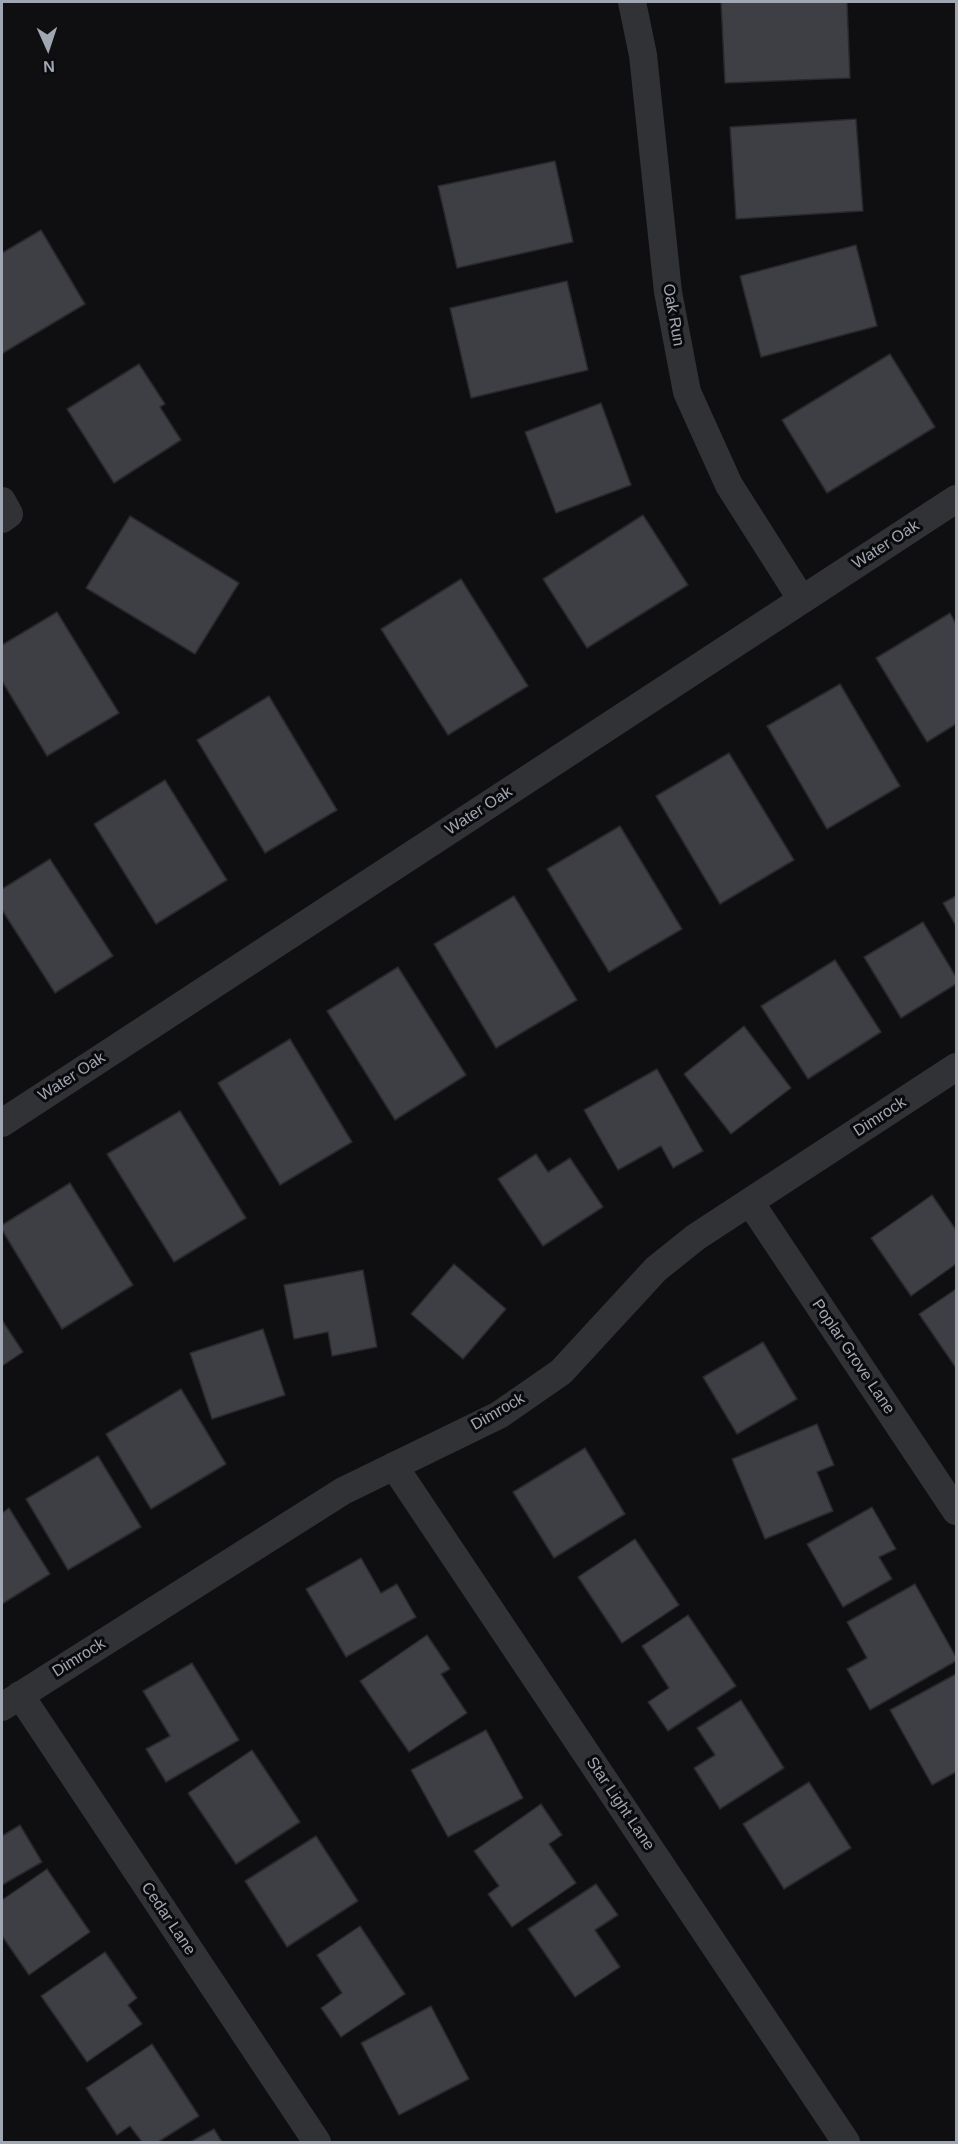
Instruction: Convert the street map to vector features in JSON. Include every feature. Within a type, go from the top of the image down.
[{"type":"street","name":"Oak Run","points":[[632,2],[643,55],[668,292],[687,392],[729,485],[802,600]]},
{"type":"street","name":"Water Oak","points":[[2,1123],[957,500]]},
{"type":"street","name":"Dimrock","points":[[11,1701],[343,1491],[500,1415],[561,1372],[656,1269],[696,1237],[957,1067]]},
{"type":"street","name":"Poplar Grove Lane","points":[[750,1202],[957,1511]]},
{"type":"street","name":"Star Light Lane","points":[[394,1466],[846,2142]]},
{"type":"street","name":"Cedar Lane","points":[[11,1701],[317,2142]]},
{"type":"building","points":[[721,2],[847,2],[850,78],[725,83]]},
{"type":"building","points":[[856,119],[863,211],[736,219],[730,127]]},
{"type":"building","points":[[555,161],[573,242],[457,268],[438,186]]},
{"type":"building","points":[[41,230],[85,304],[3,353],[2,253]]},
{"type":"building","points":[[856,245],[877,326],[761,357],[740,276]]},
{"type":"building","points":[[567,281],[588,370],[471,398],[450,308]]},
{"type":"building","points":[[890,354],[935,427],[827,493],[782,420]]},
{"type":"building","points":[[139,364],[165,404],[160,407],[181,440],[114,483],[67,409]]},
{"type":"building","points":[[601,403],[631,485],[556,513],[525,432]]},
{"type":"building","points":[[643,515],[688,585],[587,648],[543,579]]},
{"type":"building","points":[[130,516],[239,583],[195,654],[86,588]]},
{"type":"building","points":[[461,579],[528,686],[448,735],[381,629]]},
{"type":"building","points":[[57,612],[119,713],[47,756],[2,681],[2,645]]},
{"type":"building","points":[[950,613],[956,624],[956,724],[927,742],[876,658]]},
{"type":"building","points":[[840,684],[900,786],[827,829],[767,726]]},
{"type":"building","points":[[269,696],[337,810],[265,853],[197,740]]},
{"type":"building","points":[[729,753],[794,860],[720,904],[656,796]]},
{"type":"building","points":[[165,780],[227,880],[156,924],[94,824]]},
{"type":"building","points":[[620,826],[682,929],[609,972],[547,869]]},
{"type":"building","points":[[50,859],[113,956],[55,993],[2,910],[2,889]]},
{"type":"building","points":[[514,896],[577,1000],[496,1048],[434,944]]},
{"type":"building","points":[[956,896],[956,926],[943,903]]},
{"type":"building","points":[[923,922],[956,977],[956,984],[901,1018],[864,957]]},
{"type":"building","points":[[835,960],[881,1032],[808,1079],[761,1006]]},
{"type":"building","points":[[398,967],[466,1075],[395,1120],[327,1011]]},
{"type":"building","points":[[744,1026],[791,1088],[731,1134],[684,1074]]},
{"type":"building","points":[[290,1039],[352,1142],[280,1185],[218,1083]]},
{"type":"building","points":[[657,1069],[703,1151],[673,1168],[661,1146],[618,1170],[584,1110]]},
{"type":"building","points":[[180,1111],[246,1218],[174,1262],[107,1154]]},
{"type":"building","points":[[536,1154],[548,1172],[570,1158],[603,1207],[543,1246],[498,1179]]},
{"type":"building","points":[[70,1183],[133,1285],[62,1329],[2,1230],[2,1225]]},
{"type":"building","points":[[932,1195],[956,1230],[956,1264],[911,1296],[871,1238]]},
{"type":"building","points":[[454,1264],[506,1309],[463,1359],[411,1314]]},
{"type":"building","points":[[363,1270],[377,1347],[332,1356],[328,1332],[294,1339],[284,1285]]},
{"type":"building","points":[[956,1289],[956,1368],[919,1314]]},
{"type":"building","points":[[2,1320],[23,1352],[2,1366]]},
{"type":"building","points":[[263,1329],[285,1395],[212,1419],[190,1353]]},
{"type":"building","points":[[763,1342],[797,1399],[737,1434],[703,1377]]},
{"type":"building","points":[[181,1389],[226,1464],[151,1509],[106,1434]]},
{"type":"building","points":[[817,1424],[834,1465],[817,1472],[833,1511],[765,1539],[732,1459]]},
{"type":"building","points":[[585,1448],[625,1514],[554,1558],[513,1492]]},
{"type":"building","points":[[98,1456],[141,1527],[68,1570],[26,1499]]},
{"type":"building","points":[[872,1507],[896,1549],[879,1557],[892,1579],[843,1607],[807,1544]]},
{"type":"building","points":[[9,1508],[50,1574],[2,1604],[2,1513]]},
{"type":"building","points":[[635,1539],[679,1605],[622,1643],[578,1577]]},
{"type":"building","points":[[361,1558],[381,1593],[397,1584],[416,1617],[346,1657],[306,1589]]},
{"type":"building","points":[[915,1584],[956,1657],[956,1661],[870,1710],[847,1669],[867,1658],[847,1622]]},
{"type":"building","points":[[688,1615],[736,1686],[668,1731],[648,1702],[669,1688],[642,1646]]},
{"type":"building","points":[[427,1635],[450,1669],[441,1674],[467,1713],[409,1752],[360,1681]]},
{"type":"building","points":[[192,1663],[239,1740],[166,1782],[146,1749],[170,1736],[143,1691]]},
{"type":"building","points":[[956,1674],[956,1772],[932,1785],[890,1710]]},
{"type":"building","points":[[741,1700],[784,1768],[720,1809],[694,1768],[715,1755],[697,1728]]},
{"type":"building","points":[[486,1730],[523,1798],[448,1837],[411,1770]]},
{"type":"building","points":[[252,1750],[300,1822],[236,1864],[188,1793]]},
{"type":"building","points":[[809,1782],[851,1848],[784,1889],[743,1824]]},
{"type":"building","points":[[541,1804],[562,1835],[549,1844],[576,1883],[512,1927],[488,1894],[499,1886],[474,1851]]},
{"type":"building","points":[[20,1825],[42,1862],[2,1885],[2,1836]]},
{"type":"building","points":[[316,1836],[358,1901],[287,1947],[245,1881]]},
{"type":"building","points":[[47,1869],[90,1932],[29,1975],[2,1936],[2,1900]]},
{"type":"building","points":[[596,1884],[618,1915],[595,1930],[620,1967],[575,1997],[528,1929]]},
{"type":"building","points":[[360,1926],[405,1994],[341,2037],[321,2008],[342,1993],[317,1955]]},
{"type":"building","points":[[105,1952],[137,1998],[128,2005],[142,2024],[87,2062],[41,1996]]},
{"type":"building","points":[[431,2006],[469,2079],[399,2115],[361,2043]]},
{"type":"building","points":[[152,2044],[199,2116],[158,2142],[142,2142],[130,2126],[117,2135],[86,2088]]},
{"type":"building","points":[[214,2129],[222,2142],[190,2142]]}]
